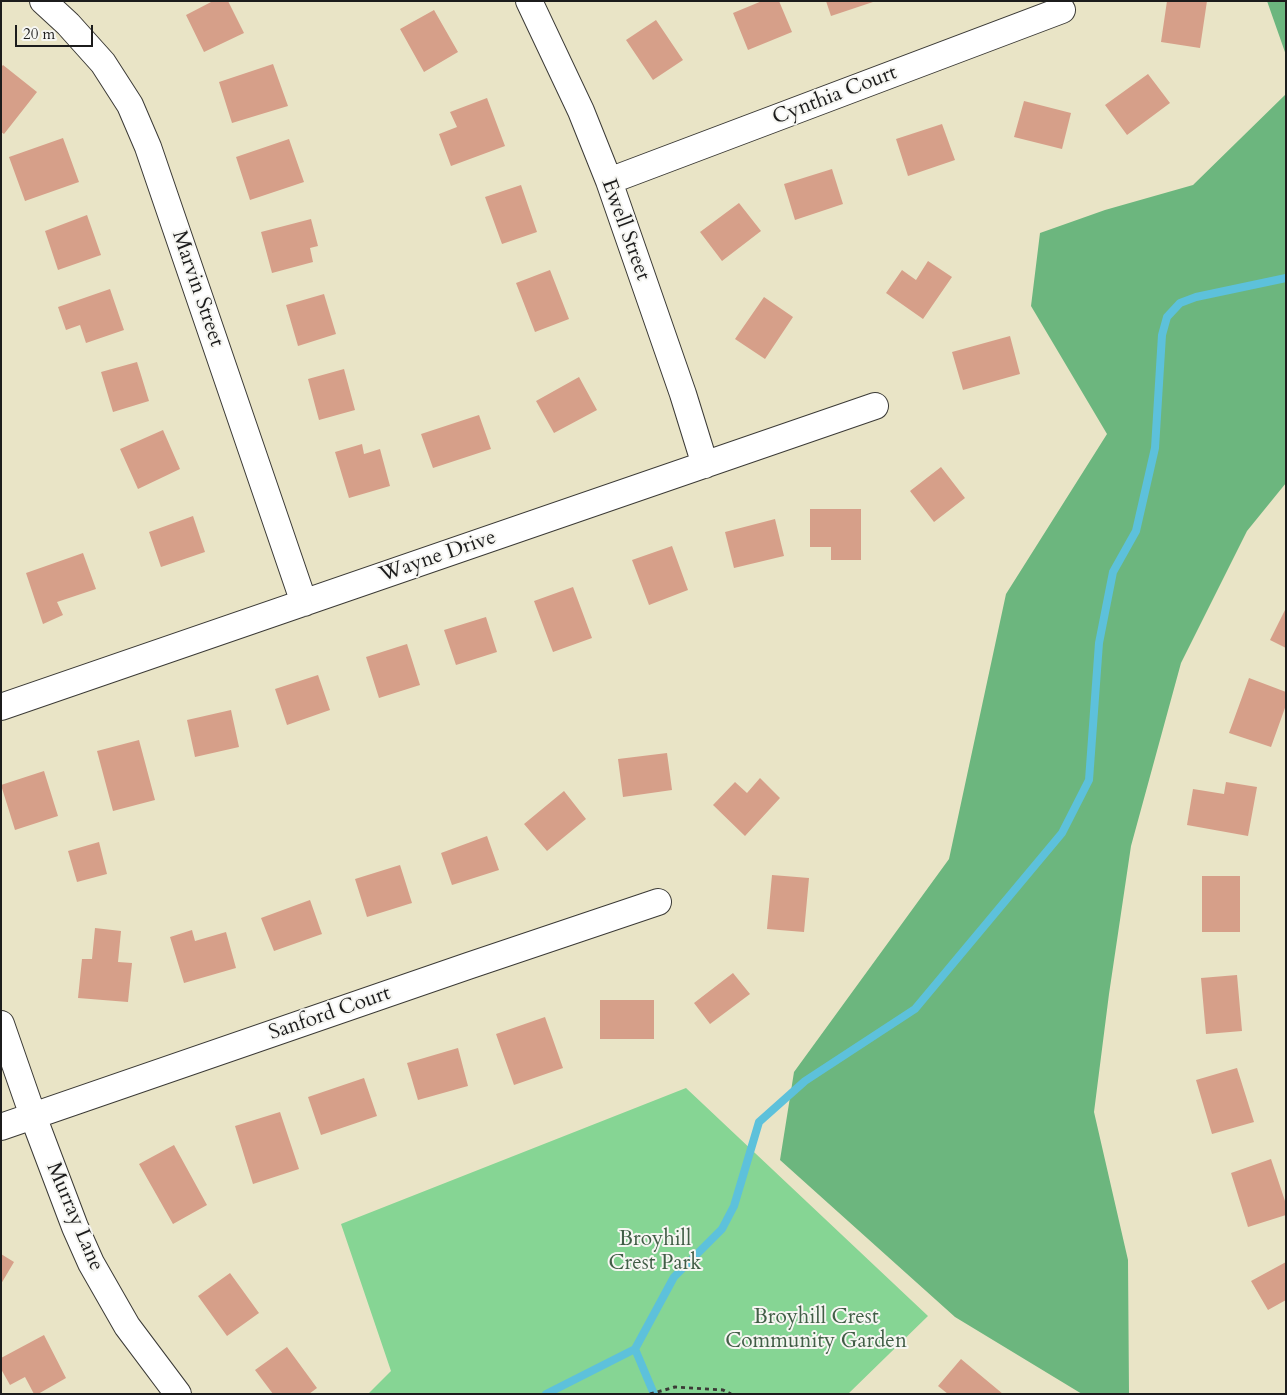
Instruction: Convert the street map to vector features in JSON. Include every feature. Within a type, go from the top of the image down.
[{"type":"street","name":"Marvin Street","points":[[44,1],[68,24],[103,63],[130,105],[141,130],[304,603]]},
{"type":"street","name":"Ewell Street","points":[[529,1],[581,110],[608,181],[683,394],[705,465]]},
{"type":"street","name":"Cynthia Court","points":[[608,181],[1062,10]]},
{"type":"street","name":"Wayne Drive","points":[[1,707],[874,406]]},
{"type":"street","name":"Sanford Court","points":[[1,1127],[658,902]]},
{"type":"street","name":"Murray Lane","points":[[1,1024],[74,1227],[91,1262],[127,1326],[178,1394]]},
{"type":"path","points":[[650,1394],[676,1387],[722,1390],[731,1394]]},
{"type":"green space","points":[[1267,1],[1286,1],[1286,55]]},
{"type":"green space","points":[[1286,94],[1286,483],[1247,531],[1181,663],[1131,846],[1094,1112],[1128,1260],[1129,1394],[1082,1394],[955,1317],[780,1160],[794,1072],[949,859],[1006,594],[1107,434],[1031,306],[1040,233],[1105,210],[1193,185]]},
{"type":"green space","name":"Broyhill Crest Park","points":[[686,1088],[928,1316],[848,1394],[368,1394],[391,1371],[341,1224]]},
{"type":"building","points":[[213,1],[228,1],[244,33],[204,52],[186,15]]},
{"type":"building","points":[[762,1],[779,1],[792,32],[748,50],[733,13]]},
{"type":"building","points":[[826,1],[873,1],[873,2],[831,16]]},
{"type":"building","points":[[1167,1],[1207,1],[1200,48],[1161,42]]},
{"type":"building","points":[[434,10],[458,52],[424,72],[400,29]]},
{"type":"building","points":[[656,20],[683,60],[653,80],[626,40]]},
{"type":"building","points":[[273,64],[288,106],[232,123],[219,82]]},
{"type":"building","points":[[3,65],[37,92],[4,134],[1,132],[1,67]]},
{"type":"building","points":[[1148,74],[1170,103],[1127,135],[1105,105]]},
{"type":"building","points":[[487,98],[505,146],[451,166],[439,134],[457,127],[450,112]]},
{"type":"building","points":[[1024,101],[1071,113],[1062,149],[1014,137]]},
{"type":"building","points":[[942,124],[955,160],[908,176],[896,139]]},
{"type":"building","points":[[63,138],[79,182],[25,201],[9,157]]},
{"type":"building","points":[[289,139],[304,182],[250,200],[236,157]]},
{"type":"building","points":[[832,169],[843,204],[795,220],[784,184]]},
{"type":"building","points":[[521,185],[537,232],[502,244],[485,197]]},
{"type":"building","points":[[739,203],[761,231],[722,261],[700,232]]},
{"type":"building","points":[[87,215],[101,255],[58,270],[45,231]]},
{"type":"building","points":[[311,219],[318,246],[310,248],[313,262],[272,273],[261,232]]},
{"type":"building","points":[[928,261],[952,277],[923,319],[886,293],[902,270],[916,280]]},
{"type":"building","points":[[550,270],[569,319],[535,332],[516,283]]},
{"type":"building","points":[[110,289],[124,330],[86,343],[80,325],[66,330],[58,307]]},
{"type":"building","points":[[324,294],[336,334],[298,346],[286,305]]},
{"type":"building","points":[[764,297],[793,317],[765,359],[735,339]]},
{"type":"building","points":[[1010,336],[1020,374],[963,390],[952,352]]},
{"type":"building","points":[[137,362],[149,401],[113,412],[101,372]]},
{"type":"building","points":[[344,369],[355,410],[319,420],[308,379]]},
{"type":"building","points":[[579,377],[597,410],[554,433],[536,401]]},
{"type":"building","points":[[479,415],[491,449],[433,468],[421,434]]},
{"type":"building","points":[[163,430],[180,469],[138,489],[120,449]]},
{"type":"building","points":[[362,444],[364,454],[380,449],[390,486],[349,498],[335,452]]},
{"type":"building","points":[[941,467],[965,498],[934,522],[910,491]]},
{"type":"building","points":[[810,509],[861,509],[861,560],[831,560],[831,547],[810,547]]},
{"type":"building","points":[[193,516],[205,552],[161,567],[149,532]]},
{"type":"building","points":[[775,519],[784,556],[734,568],[725,532]]},
{"type":"building","points":[[672,546],[688,590],[649,605],[632,560]]},
{"type":"building","points":[[83,553],[96,589],[57,602],[63,615],[43,624],[26,573]]},
{"type":"building","points":[[573,587],[592,638],[553,652],[534,601]]},
{"type":"building","points":[[1286,608],[1286,648],[1270,640]]},
{"type":"building","points":[[486,617],[497,652],[456,665],[444,630]]},
{"type":"building","points":[[407,644],[420,685],[379,698],[366,657]]},
{"type":"building","points":[[318,675],[330,710],[287,725],[275,689]]},
{"type":"building","points":[[1249,678],[1286,692],[1286,705],[1271,747],[1229,733]]},
{"type":"building","points":[[231,710],[239,747],[195,757],[187,720]]},
{"type":"building","points":[[139,740],[155,800],[113,811],[97,751]]},
{"type":"building","points":[[667,753],[672,790],[623,797],[618,759]]},
{"type":"building","points":[[44,771],[58,816],[15,830],[1,785]]},
{"type":"building","points":[[760,778],[780,798],[745,836],[713,805],[735,782],[747,793]]},
{"type":"building","points":[[1226,782],[1257,787],[1248,836],[1187,825],[1193,789],[1224,794]]},
{"type":"building","points":[[564,791],[586,819],[547,851],[524,824]]},
{"type":"building","points":[[487,836],[499,870],[452,885],[441,853]]},
{"type":"building","points":[[99,842],[107,874],[77,882],[68,851]]},
{"type":"building","points":[[400,865],[412,903],[367,917],[355,879]]},
{"type":"building","points":[[772,875],[809,878],[804,932],[767,929]]},
{"type":"building","points":[[1202,876],[1240,876],[1240,932],[1202,932]]},
{"type":"building","points":[[310,900],[322,934],[274,951],[261,918]]},
{"type":"building","points":[[95,928],[121,931],[118,962],[132,963],[128,1002],[78,998],[82,959],[92,959]]},
{"type":"building","points":[[192,930],[195,941],[226,932],[236,968],[184,983],[170,937]]},
{"type":"building","points":[[733,973],[750,994],[710,1024],[694,1003]]},
{"type":"building","points":[[1237,975],[1242,1031],[1206,1034],[1201,978]]},
{"type":"building","points":[[600,1000],[654,1000],[654,1039],[600,1039]]},
{"type":"building","points":[[545,1017],[563,1068],[514,1085],[496,1034]]},
{"type":"building","points":[[458,1048],[468,1086],[418,1100],[407,1063]]},
{"type":"building","points":[[1237,1068],[1254,1122],[1212,1134],[1196,1080]]},
{"type":"building","points":[[364,1078],[377,1116],[321,1135],[308,1097]]},
{"type":"building","points":[[280,1112],[299,1169],[253,1184],[235,1126]]},
{"type":"building","points":[[174,1145],[207,1205],[173,1224],[139,1164]]},
{"type":"building","points":[[1271,1159],[1286,1204],[1286,1215],[1248,1227],[1231,1173]]},
{"type":"building","points":[[1,1254],[14,1262],[1,1284]]},
{"type":"building","points":[[1286,1262],[1286,1300],[1268,1310],[1251,1281]]},
{"type":"building","points":[[230,1273],[259,1313],[227,1336],[198,1296]]},
{"type":"building","points":[[44,1335],[66,1378],[38,1394],[34,1394],[25,1377],[10,1385],[1,1369],[1,1358]]},
{"type":"building","points":[[287,1347],[317,1388],[309,1394],[273,1394],[255,1370]]},
{"type":"building","points":[[961,1359],[1003,1394],[948,1394],[938,1386]]},
{"type":"waterway","points":[[654,1394],[635,1349],[674,1277],[722,1229],[734,1206],[759,1122],[805,1081],[915,1009],[1062,833],[1089,780],[1099,643],[1113,572],[1136,531],[1155,448],[1162,335],[1167,317],[1180,303],[1196,297],[1286,278]]},
{"type":"waterway","points":[[546,1394],[635,1349]]},
{"type":"park label","name":"Broyhill Crest Community Garden","points":[[816,1330]]}]
